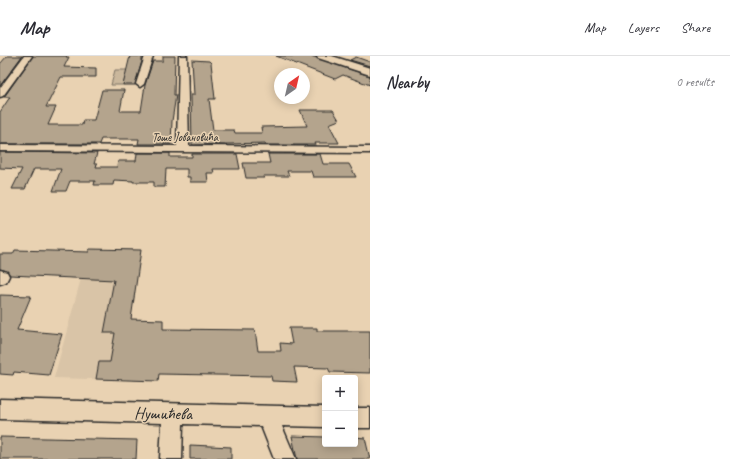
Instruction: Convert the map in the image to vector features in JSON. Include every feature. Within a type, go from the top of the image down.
[{"type":"main road","points":[[322,56],[370,72]]},
{"type":"street","points":[[0,94],[28,56]]},
{"type":"street","points":[[140,84],[150,56]]},
{"type":"street","points":[[183,56],[183,150]]},
{"type":"street","name":"Тоше Јовановића","points":[[0,148],[370,150]]},
{"type":"street","name":"Нушићева","points":[[0,409],[322,417]]},
{"type":"street","points":[[171,459],[173,413]]},
{"type":"street","points":[[267,416],[285,459]]},
{"type":"street","points":[[358,418],[370,418]]},
{"type":"shaded area","points":[[115,70],[127,70],[123,85],[111,85]]},
{"type":"shaded area","points":[[89,249],[141,250],[122,380],[54,378]]},
{"type":"building","points":[[7,56],[22,56],[0,86],[0,64]]},
{"type":"building","points":[[33,56],[67,56],[66,57],[69,57],[64,67],[96,68],[96,77],[61,77],[46,107],[56,107],[48,125],[82,125],[83,120],[94,120],[102,90],[124,90],[120,111],[141,111],[145,85],[153,61],[163,61],[163,56],[175,56],[174,95],[176,95],[172,121],[171,144],[138,144],[139,139],[101,139],[99,144],[0,144],[0,112],[10,97],[4,97]]},
{"type":"building","points":[[130,56],[142,56],[142,61],[135,85],[123,85]]},
{"type":"building","points":[[276,56],[311,56],[370,76],[370,85],[343,75],[335,79]]},
{"type":"building","points":[[356,57],[370,62],[370,66],[350,60]]},
{"type":"building","points":[[192,60],[209,61],[211,63],[215,99],[209,99],[213,130],[234,130],[235,133],[262,133],[261,127],[307,126],[300,110],[333,110],[339,120],[329,124],[339,143],[315,143],[316,145],[266,145],[265,143],[192,145],[191,95],[194,95]]},
{"type":"building","points":[[0,152],[97,153],[94,164],[97,164],[96,167],[117,167],[118,161],[136,161],[137,153],[170,153],[170,157],[192,157],[192,154],[237,154],[240,169],[213,169],[214,173],[207,173],[208,182],[190,182],[190,177],[187,177],[187,169],[166,169],[165,187],[154,187],[154,182],[114,180],[113,185],[94,185],[95,181],[70,181],[66,191],[53,191],[61,169],[34,169],[25,189],[12,189],[22,169],[0,168]]},
{"type":"building","points":[[268,154],[320,154],[323,164],[349,164],[356,177],[313,177],[311,171],[287,171],[289,176],[263,176],[264,178],[246,178],[243,163],[270,163]]},
{"type":"building","points":[[89,249],[141,250],[131,319],[163,320],[163,329],[255,330],[258,351],[281,351],[280,343],[292,344],[289,328],[317,328],[317,331],[370,331],[370,373],[330,372],[328,368],[294,367],[297,382],[272,381],[271,376],[159,374],[158,381],[96,379],[99,362],[110,362],[115,333],[104,333],[114,280],[10,275],[7,271],[0,269],[0,254],[13,254],[15,250],[89,252]]},
{"type":"building","points":[[0,295],[31,296],[17,330],[62,334],[49,375],[14,372],[13,375],[0,374]]},
{"type":"building","points":[[292,436],[322,437],[322,447],[358,447],[358,437],[365,438],[370,459],[297,459]]},
{"type":"building","points":[[0,437],[137,440],[136,459],[0,459]]},
{"type":"building","points":[[190,445],[231,447],[231,459],[190,459]]}]
